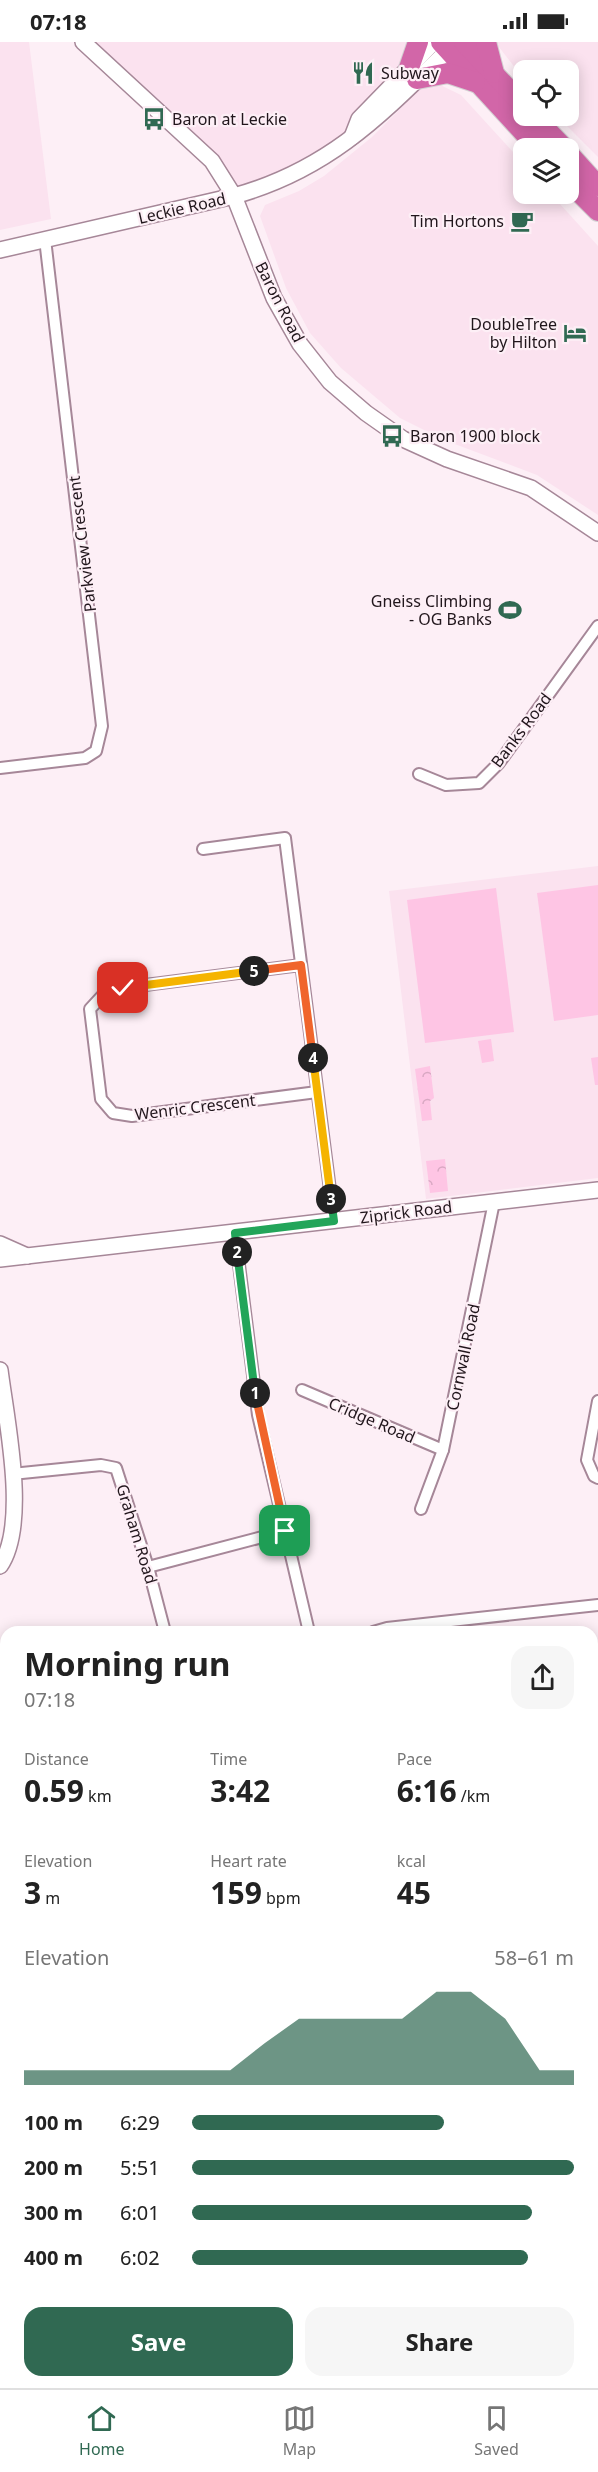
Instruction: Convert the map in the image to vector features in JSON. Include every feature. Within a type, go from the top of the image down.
[{"type":"highway","points":[[418,42],[413,74],[448,73],[487,80]]},
{"type":"highway","points":[[486,42],[487,80],[530,138]]},
{"type":"highway","points":[[449,44],[487,80],[513,98]]},
{"type":"highway","points":[[543,126],[554,138]]},
{"type":"highway","points":[[579,165],[598,186]]},
{"type":"highway","points":[[579,192],[598,212]]},
{"type":"street","name":"Baron Road","points":[[83,42],[213,160],[234,196],[274,298],[300,344],[330,382],[366,413],[403,439],[447,459],[531,488],[598,533]]},
{"type":"street","name":"Leckie Road","points":[[0,249],[234,196],[269,186],[300,173],[352,137],[360,119],[449,44]]},
{"type":"street","name":"Parkview Crescent","points":[[0,768],[86,758],[96,751],[102,726],[45,239]]},
{"type":"street","name":"Banks Road","points":[[419,774],[446,785],[479,783],[499,763],[598,626]]},
{"type":"street","points":[[203,849],[285,838],[334,1221]]},
{"type":"street","name":"Wenric Crescent","points":[[301,965],[123,988],[102,996],[90,1010],[101,1099],[112,1113],[132,1116],[317,1092]]},
{"type":"street","name":"Ziprick Road","points":[[0,1259],[598,1190]]},
{"type":"street","name":"Cornwall Road","points":[[421,1509],[442,1450],[494,1202]]},
{"type":"street","points":[[235,1233],[258,1415],[308,1626]]},
{"type":"street","points":[[0,1244],[30,1257]]},
{"type":"street","points":[[0,1370],[16,1500],[12,1532],[0,1566]]},
{"type":"street","name":"Cridge Road","points":[[302,1390],[442,1450]]},
{"type":"street","points":[[596,1477],[587,1460],[598,1401]]},
{"type":"street","name":"Graham Road","points":[[12,1474],[101,1465],[116,1468],[148,1567],[163,1626]]},
{"type":"street","points":[[148,1567],[285,1531]]},
{"type":"street","points":[[405,1626],[598,1605]]},
{"type":"shaded area","points":[[0,42],[29,42],[51,219],[0,230]]},
{"type":"shaded area","points":[[90,42],[412,42],[403,67],[351,129],[293,170],[237,189],[215,153]]},
{"type":"shaded area","points":[[495,42],[598,42],[598,157],[567,126],[579,126],[579,60],[513,60],[513,65]]},
{"type":"shaded area","points":[[436,83],[461,95],[513,152],[513,204],[560,204],[598,246],[598,515],[537,475],[444,440],[400,418],[341,368],[310,333],[286,288],[260,216],[265,205],[299,191],[324,176],[372,137],[423,86]]},
{"type":"shaded area","points":[[598,866],[598,1178],[426,1199],[389,891]]},
{"type":"green space","points":[[598,885],[598,1015],[554,1021],[537,893]]},
{"type":"green space","points":[[496,888],[514,1032],[425,1043],[407,900]]},
{"type":"green space","points":[[491,1039],[494,1061],[482,1063],[478,1041]]},
{"type":"green space","points":[[598,1057],[598,1085],[595,1085],[591,1058]]},
{"type":"green space","points":[[430,1066],[434,1098],[430,1101],[432,1120],[422,1121],[415,1069]]},
{"type":"green space","points":[[445,1159],[448,1191],[430,1193],[426,1161]]},
{"type":"place","name":"Subway","points":[[363,73]]},
{"type":"place","name":"Baron at Leckie","points":[[154,119]]},
{"type":"place","name":"Tim Hortons","points":[[522,221]]},
{"type":"place","name":"DoubleTree by Hilton","points":[[575,333]]},
{"type":"place","name":"Baron 1900 block","points":[[392,436]]},
{"type":"place","name":"Gneiss Climbing - OG Banks","points":[[510,610]]},
{"type":"route","points":[[123,988],[301,965],[334,1221],[235,1233],[258,1415],[285,1531]]}]
